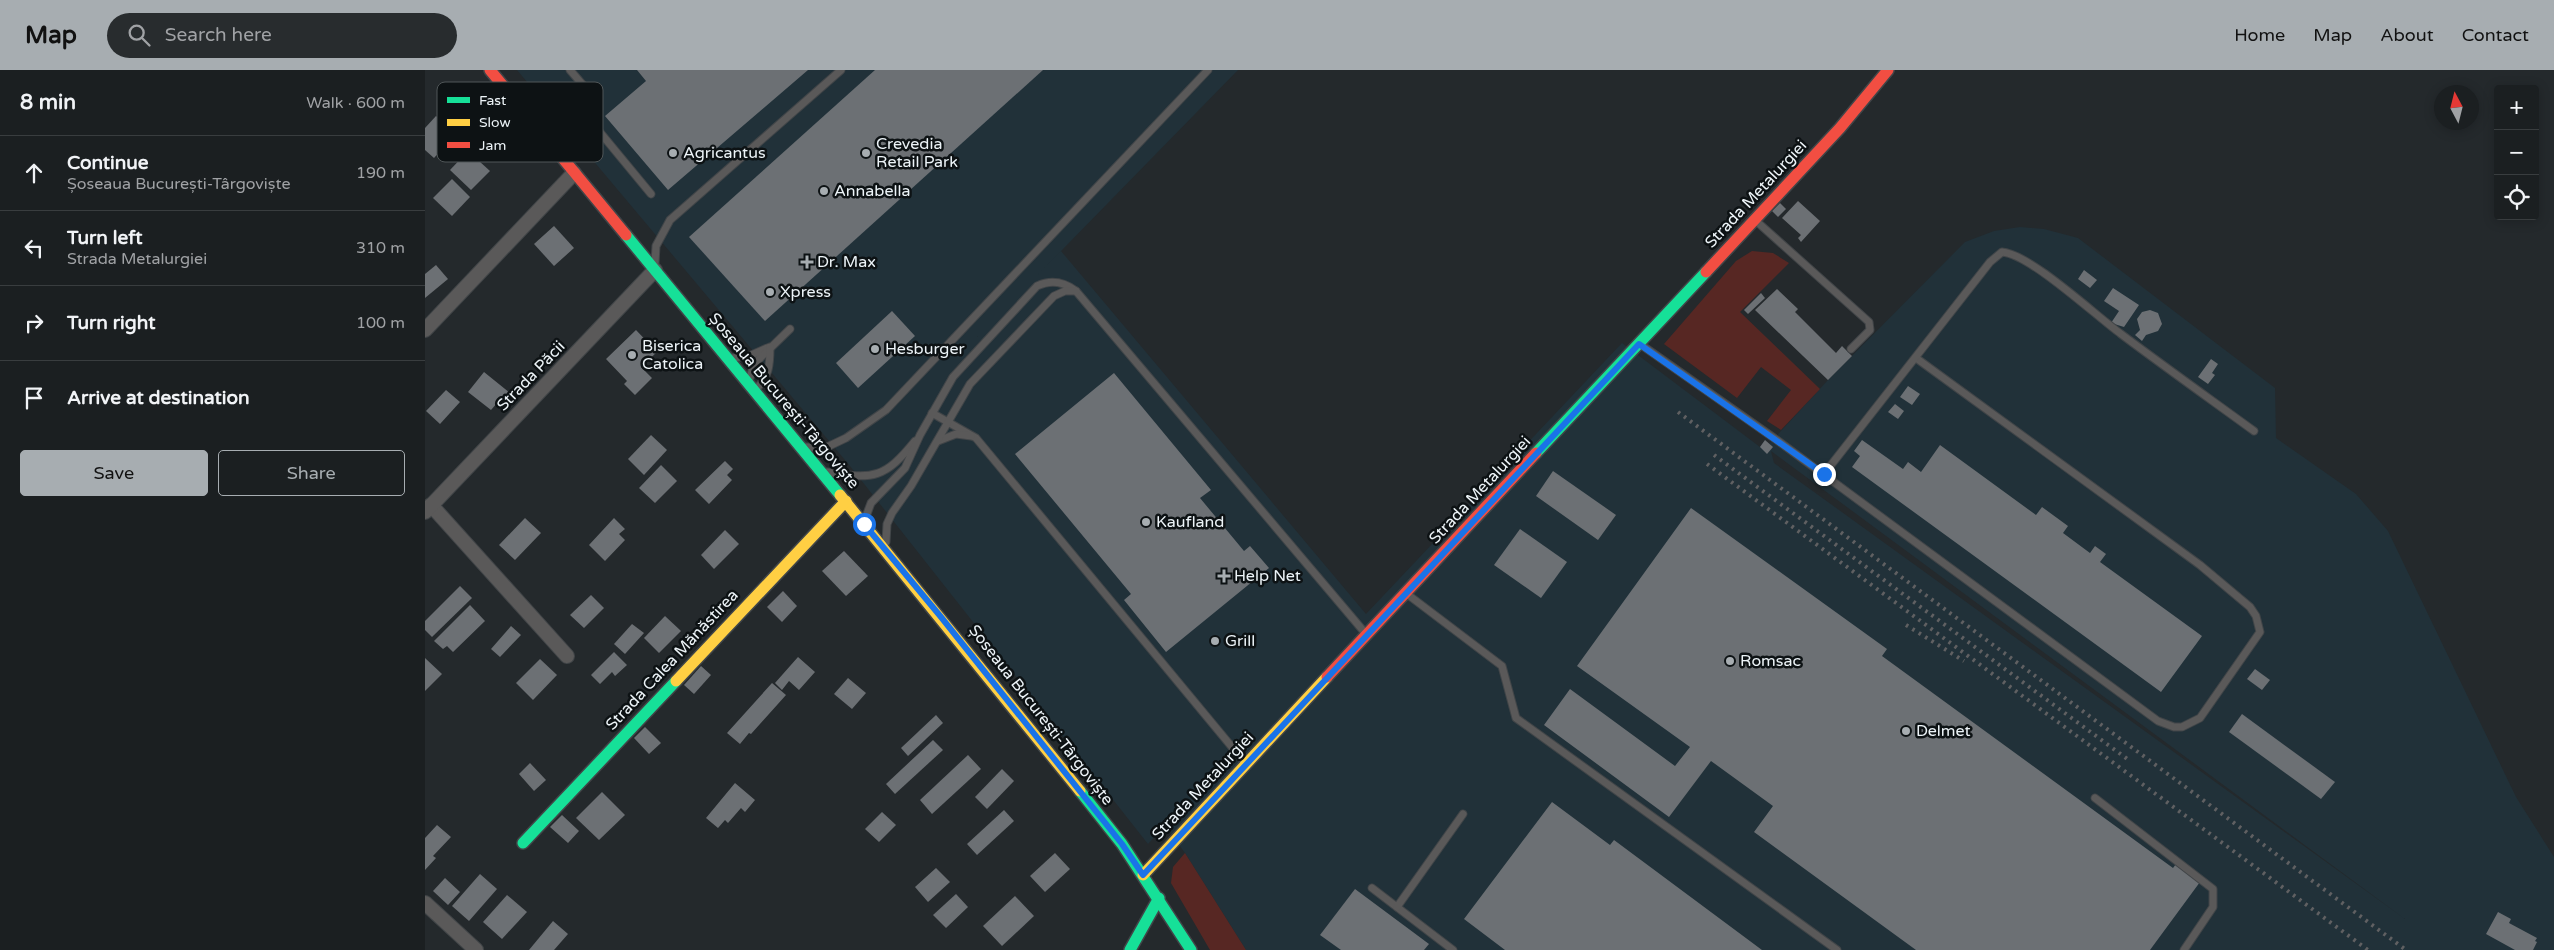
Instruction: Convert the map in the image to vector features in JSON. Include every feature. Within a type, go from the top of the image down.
[{"type":"street","name":"Șoseaua București-Târgoviște","points":[[490,70],[500,82]]},
{"type":"street","name":"Strada Metalurgiei","points":[[1143,875],[1840,128],[1888,70]]},
{"type":"street","name":"Șoseaua București-Târgoviște","points":[[565,162],[889,552],[1122,844],[1159,898],[1191,950]]},
{"type":"street","points":[[425,330],[574,173]]},
{"type":"street","name":"Strada Păcii","points":[[567,656],[428,509],[655,270]]},
{"type":"street","name":"Strada Calea Mănăstirea","points":[[523,842],[846,501]]},
{"type":"street","points":[[1130,950],[1159,898]]},
{"type":"street","points":[[425,903],[476,950]]},
{"type":"lane","points":[[570,70],[580,82]]},
{"type":"lane","points":[[655,270],[656,246],[670,220],[841,70]]},
{"type":"lane","points":[[801,447],[825,448],[846,438],[886,410],[1208,70]]},
{"type":"lane","points":[[603,136],[651,194]]},
{"type":"lane","points":[[1755,219],[1869,322],[1870,330],[1851,349]]},
{"type":"lane","points":[[1824,474],[1990,262],[2002,252],[2011,252],[2034,266],[2123,336],[2254,431]]},
{"type":"lane","points":[[864,524],[868,507],[905,468],[932,412],[958,371],[1037,286],[1048,282],[1061,282],[1076,291],[1367,635]]},
{"type":"lane","points":[[889,552],[886,543],[887,524],[970,384],[999,351],[1054,296],[1076,291]]},
{"type":"lane","points":[[752,387],[754,364],[790,329]]},
{"type":"lane","points":[[1639,344],[1824,474],[2158,721],[2174,727],[2182,727],[2200,718],[2259,632],[2259,625],[2249,607],[2200,565],[1916,358]]},
{"type":"lane","points":[[728,359],[749,356],[770,347]]},
{"type":"lane","points":[[752,387],[767,378],[770,364],[770,347]]},
{"type":"lane","points":[[932,412],[976,438],[1247,764]]},
{"type":"lane","points":[[937,442],[956,434],[976,438]]},
{"type":"lane","points":[[821,471],[856,476],[881,472],[897,464],[920,435]]},
{"type":"lane","points":[[1406,593],[1502,666],[1515,718],[1837,950]]},
{"type":"lane","points":[[2095,798],[2213,889],[2213,907],[2184,950]]},
{"type":"lane","points":[[1397,907],[1463,814]]},
{"type":"lane","points":[[1372,888],[1453,950]]},
{"type":"shaded area","points":[[517,70],[1238,70],[1061,251],[1366,614],[1622,343],[1760,447],[1765,440],[1769,444],[1828,380],[1965,242],[1994,231],[2020,227],[2044,229],[2078,238],[2275,388],[2276,438],[2356,494],[2388,531],[2516,797],[2554,857],[2554,950],[1246,950],[1185,853],[1165,826],[1148,844],[850,466],[594,162],[603,162],[603,82],[527,82]],"holes":[[[1771,451],[2405,919],[1774,463]]]},
{"type":"shaded area","points":[[1752,251],[1773,253],[1789,263],[1740,312],[1820,389],[1781,430],[1767,421],[1791,390],[1761,367],[1737,398],[1664,344],[1736,261]]},
{"type":"shaded area","points":[[1185,853],[1246,950],[1210,950],[1171,883],[1173,867]]},
{"type":"building","name":"Agricantus","points":[[637,70],[808,70],[668,190],[605,116],[646,81]]},
{"type":"building","name":"Crevedia Retail Park","points":[[875,70],[1043,70],[765,321],[689,237]]},
{"type":"building","points":[[437,117],[437,155],[434,158],[425,150],[425,128]]},
{"type":"building","points":[[458,162],[480,162],[490,171],[471,190],[450,170]]},
{"type":"building","points":[[452,179],[470,197],[452,216],[433,198]]},
{"type":"building","points":[[1798,201],[1820,221],[1801,242],[1798,238],[1801,235],[1782,218]]},
{"type":"building","points":[[1780,203],[1786,209],[1778,217],[1772,211]]},
{"type":"building","points":[[554,226],[574,248],[554,266],[534,244]]},
{"type":"building","points":[[436,265],[448,279],[425,298],[425,274]]},
{"type":"building","points":[[2084,270],[2097,280],[2090,288],[2078,279]]},
{"type":"building","points":[[2113,288],[2139,305],[2124,327],[2111,323],[2119,311],[2104,301]]},
{"type":"building","points":[[1777,289],[1798,309],[1795,312],[1836,353],[1842,346],[1852,356],[1828,380],[1755,310]]},
{"type":"building","points":[[1761,293],[1765,298],[1748,314],[1744,310]]},
{"type":"building","points":[[2150,310],[2158,313],[2162,324],[2158,331],[2146,335],[2142,341],[2135,335],[2140,330],[2137,319],[2142,312]]},
{"type":"building","name":"Hesburger","points":[[892,311],[915,336],[858,388],[836,363]]},
{"type":"building","name":"Biserica Catolica","points":[[636,330],[657,352],[641,367],[652,378],[635,395],[624,384],[627,381],[606,359]]},
{"type":"building","points":[[2211,359],[2218,364],[2212,373],[2215,375],[2208,384],[2198,377]]},
{"type":"building","points":[[484,372],[515,397],[506,408],[498,402],[491,410],[468,392]]},
{"type":"building","name":"Kaufland","points":[[1114,373],[1211,490],[1200,498],[1244,551],[1250,546],[1269,568],[1166,652],[1124,600],[1131,594],[1015,454]]},
{"type":"building","points":[[1908,386],[1920,394],[1912,405],[1900,397]]},
{"type":"building","points":[[446,390],[460,402],[440,424],[426,411]]},
{"type":"building","points":[[1895,404],[1904,411],[1898,419],[1888,412]]},
{"type":"building","points":[[651,435],[667,450],[644,475],[628,459]]},
{"type":"building","points":[[1765,440],[1773,447],[1767,454],[1760,447]]},
{"type":"building","points":[[1862,440],[1903,469],[1908,462],[1921,472],[1940,445],[2036,515],[2042,507],[2068,526],[2063,533],[2090,553],[2095,546],[2106,554],[2100,562],[2202,636],[2161,692],[1852,467],[1860,456],[1854,451]]},
{"type":"building","points":[[725,461],[733,469],[727,475],[732,480],[709,504],[695,490]]},
{"type":"building","points":[[661,465],[677,481],[655,503],[639,488]]},
{"type":"building","points":[[1553,471],[1616,515],[1598,540],[1536,496]]},
{"type":"building","points":[[1691,508],[1887,649],[1882,656],[2173,868],[2176,864],[2200,882],[2150,950],[1916,950],[1754,832],[1773,806],[1711,761],[1669,817],[1544,725],[1570,689],[1675,766],[1690,747],[1577,666]]},
{"type":"building","points":[[525,518],[541,533],[515,560],[499,545]]},
{"type":"building","points":[[614,518],[625,529],[619,534],[625,540],[605,561],[589,545]]},
{"type":"building","points":[[1520,529],[1567,562],[1541,598],[1494,565]]},
{"type":"building","points":[[725,530],[739,544],[714,569],[701,555]]},
{"type":"building","points":[[844,551],[868,576],[846,596],[822,571]]},
{"type":"building","points":[[460,586],[472,598],[432,637],[425,630],[425,621]]},
{"type":"building","points":[[783,591],[797,606],[782,622],[767,607]]},
{"type":"building","points":[[591,595],[604,608],[584,628],[570,615]]},
{"type":"building","points":[[470,605],[485,621],[453,652],[447,646],[443,649],[434,641]]},
{"type":"building","points":[[665,616],[681,631],[659,653],[644,638]]},
{"type":"building","points":[[632,624],[644,633],[625,654],[614,644]]},
{"type":"building","points":[[511,626],[521,635],[500,657],[491,649]]},
{"type":"building","points":[[614,652],[627,665],[615,676],[612,672],[600,684],[591,675]]},
{"type":"building","points":[[798,657],[815,672],[799,690],[789,681],[782,690],[775,683]]},
{"type":"building","points":[[425,658],[442,674],[425,691]]},
{"type":"building","points":[[540,659],[557,675],[533,700],[516,683]]},
{"type":"building","points":[[701,666],[711,675],[694,694],[684,685]]},
{"type":"building","points":[[2255,669],[2270,680],[2262,690],[2247,679]]},
{"type":"building","points":[[848,678],[866,693],[852,709],[834,694]]},
{"type":"building","points":[[772,683],[786,695],[740,744],[727,733]]},
{"type":"building","points":[[2242,714],[2335,782],[2321,799],[2229,732]]},
{"type":"building","points":[[936,715],[943,723],[908,756],[901,748]]},
{"type":"building","points":[[645,727],[661,743],[649,754],[634,738]]},
{"type":"building","points":[[933,740],[943,750],[895,794],[886,784]]},
{"type":"building","points":[[968,755],[981,769],[932,814],[920,800]]},
{"type":"building","points":[[530,763],[546,780],[534,791],[519,774]]},
{"type":"building","points":[[1002,769],[1014,781],[987,809],[975,797]]},
{"type":"building","points":[[735,783],[755,800],[745,812],[741,808],[728,823],[725,820],[718,828],[706,818]]},
{"type":"building","points":[[602,792],[625,815],[599,840],[576,818]]},
{"type":"building","points":[[1552,802],[1610,845],[1614,840],[1762,950],[1505,950],[1464,919]]},
{"type":"building","points":[[1004,810],[1014,821],[977,855],[967,844]]},
{"type":"building","points":[[882,812],[896,825],[879,842],[865,829]]},
{"type":"building","points":[[562,815],[579,831],[568,843],[550,827]]},
{"type":"building","points":[[437,825],[451,837],[433,856],[436,858],[425,870],[425,838]]},
{"type":"building","points":[[1055,853],[1070,869],[1045,892],[1030,876]]},
{"type":"building","points":[[936,868],[950,882],[928,902],[915,887]]},
{"type":"building","points":[[480,874],[497,889],[469,921],[452,906]]},
{"type":"building","points":[[445,878],[460,892],[448,905],[433,891]]},
{"type":"building","points":[[1355,889],[1429,944],[1424,950],[1341,950],[1320,935]]},
{"type":"building","points":[[956,894],[968,907],[946,928],[933,915]]},
{"type":"building","points":[[507,895],[527,912],[502,939],[483,922]]},
{"type":"building","points":[[1015,896],[1034,916],[1002,946],[983,926]]},
{"type":"building","points":[[2498,912],[2511,919],[2509,923],[2537,938],[2533,950],[2515,950],[2486,934]]},
{"type":"building","points":[[553,921],[568,934],[554,950],[529,950]]},
{"type":"railway","points":[[1678,412],[2406,950]]},
{"type":"railway","points":[[1714,455],[2130,761]]},
{"type":"railway","points":[[1707,464],[2368,950]]},
{"type":"railway","points":[[1906,625],[1964,661]]},
{"type":"traffic: fast","points":[[626,235],[840,495]]},
{"type":"traffic: fast","points":[[1536,453],[1706,272]]},
{"type":"traffic: fast","points":[[523,843],[676,681]]},
{"type":"traffic: fast","points":[[1080,791],[1122,844],[1191,950]]},
{"type":"traffic: fast","points":[[1130,950],[1159,898]]},
{"type":"traffic: slow","points":[[840,495],[1080,791]]},
{"type":"traffic: slow","points":[[676,681],[846,501]]},
{"type":"traffic: slow","points":[[1143,875],[1327,677]]},
{"type":"traffic: jam","points":[[490,70],[500,82]]},
{"type":"traffic: jam","points":[[1706,272],[1840,128],[1888,70]]},
{"type":"traffic: jam","points":[[566,162],[626,235]]},
{"type":"traffic: jam","points":[[1327,677],[1536,453]]},
{"type":"place","name":"Agricantus","points":[[673,153]]},
{"type":"place","name":"Crevedia Retail Park","points":[[866,153]]},
{"type":"place","name":"Annabella","points":[[824,191]]},
{"type":"place","name":"Dr. Max","points":[[807,262]]},
{"type":"place","name":"Xpress","points":[[770,292]]},
{"type":"place","name":"Hesburger","points":[[875,349]]},
{"type":"place","name":"Biserica Catolica","points":[[632,355]]},
{"type":"place","name":"Kaufland","points":[[1146,522]]},
{"type":"place","name":"Help Net","points":[[1224,576]]},
{"type":"place","name":"Grill","points":[[1215,641]]},
{"type":"place","name":"Romsac","points":[[1730,661]]},
{"type":"place","name":"Delmet","points":[[1906,731]]},
{"type":"route","points":[[864,524],[889,552],[1122,844],[1143,875],[1639,344],[1824,474]]}]
